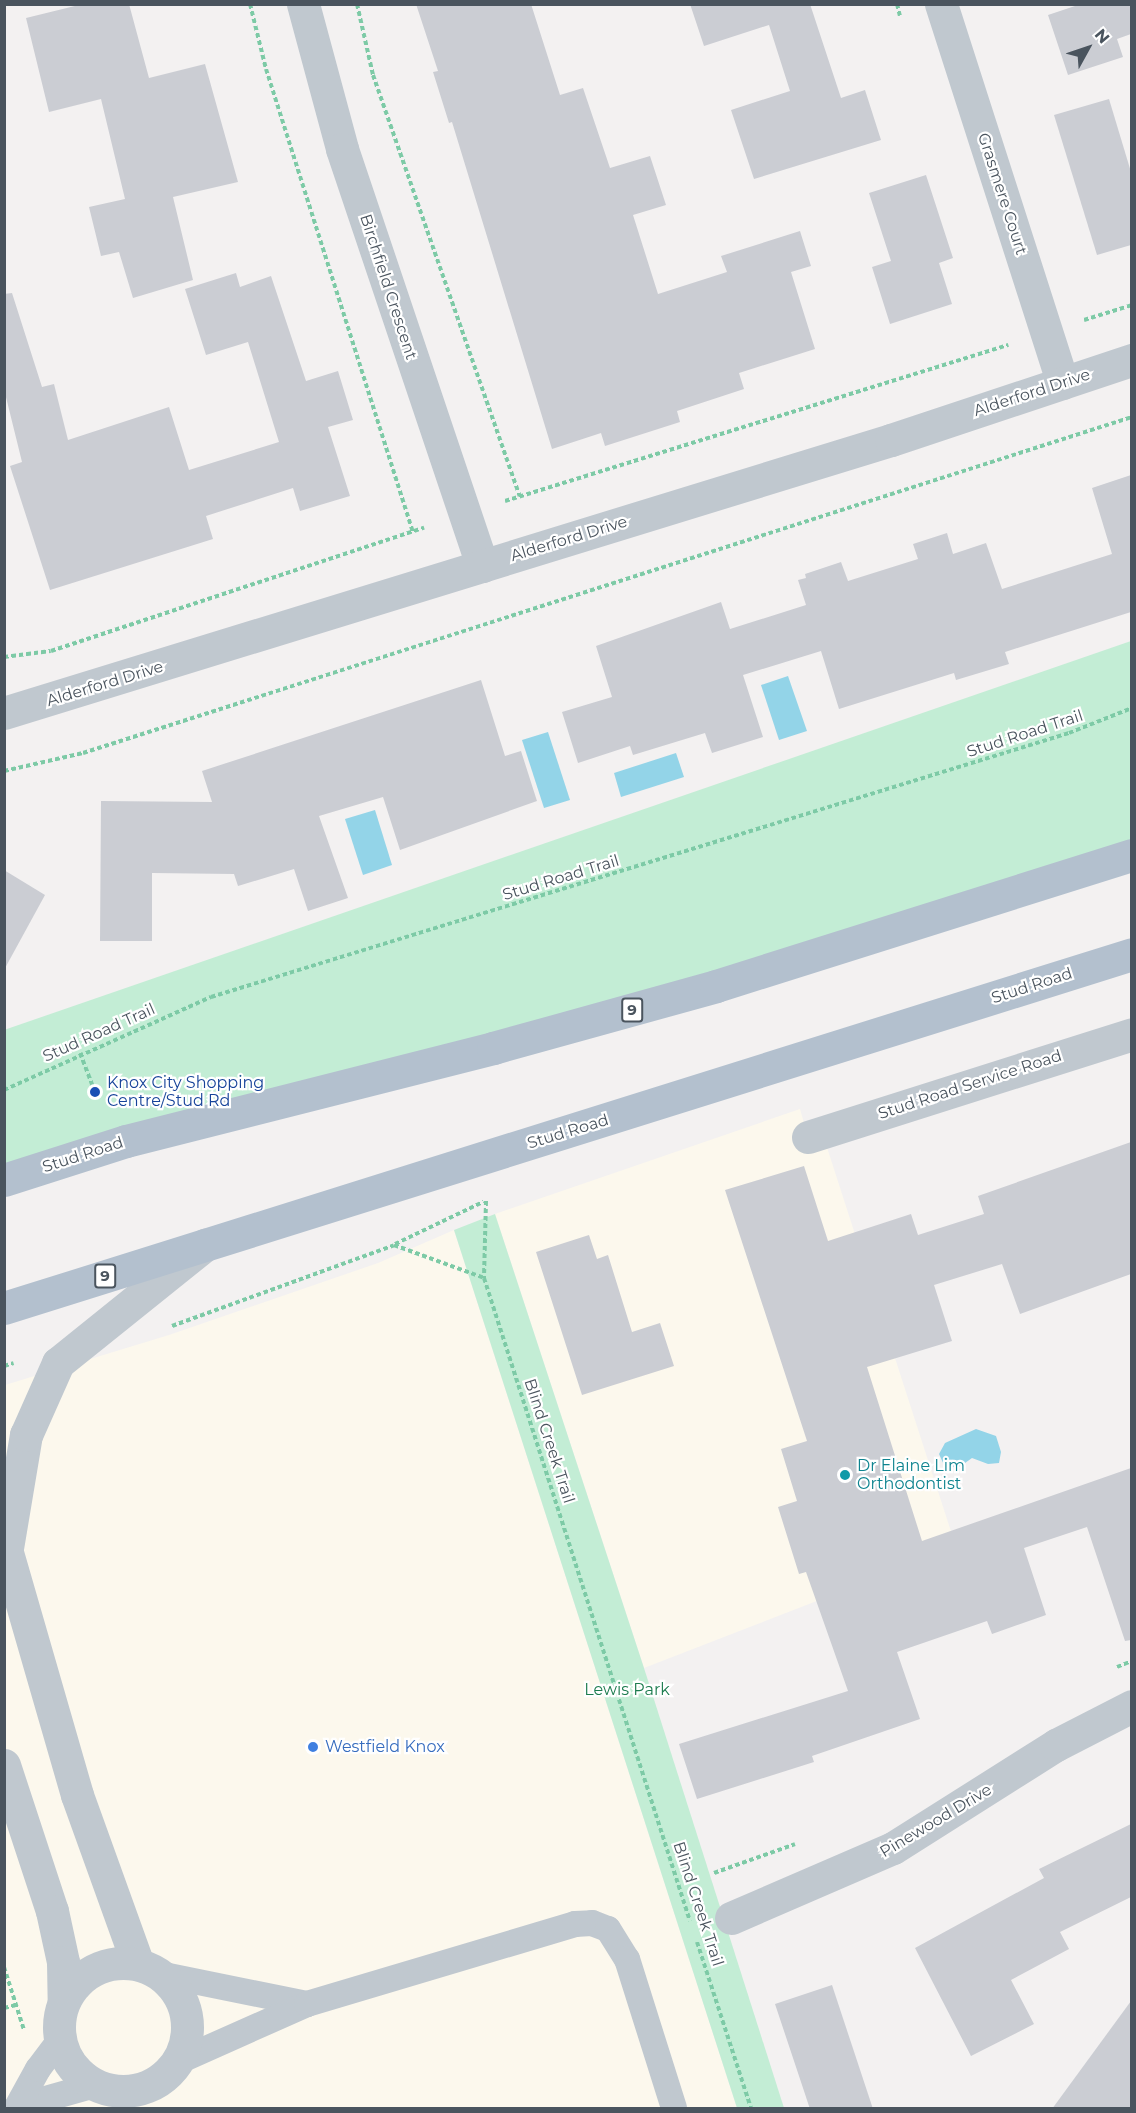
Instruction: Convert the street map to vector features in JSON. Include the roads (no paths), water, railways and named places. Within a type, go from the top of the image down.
[{"type":"main road","name":"Stud Road","points":[[4,1180],[126,1141],[493,1048],[716,986],[1131,855]]},
{"type":"main road","name":"Stud Road","points":[[4,1308],[1131,954]]},
{"type":"street","name":"Birchfield Crescent","points":[[303,4],[342,149],[482,566]]},
{"type":"street","name":"Grasmere Court","points":[[941,4],[1063,382]]},
{"type":"street","name":"Alderford Drive","points":[[4,713],[482,566],[1131,360]]},
{"type":"street","name":"Stud Road Service Road","points":[[808,1137],[1131,1034]]},
{"type":"street","points":[[4,1764],[52,1911],[63,1962],[64,2001],[59,2020],[60,2040],[73,2066],[95,2085],[113,2091],[132,2091],[158,2081],[179,2061],[186,2042],[183,2004],[149,1969],[77,1795],[6,1545],[26,1435],[58,1363],[206,1244]]},
{"type":"street","name":"Pinewood Drive","points":[[731,1918],[893,1848],[1056,1745],[1131,1706]]},
{"type":"street","points":[[64,2001],[74,1986],[94,1970],[120,1963],[149,1969]]},
{"type":"lane","points":[[179,2061],[307,2004],[575,1924],[592,1923],[609,1929],[627,1959],[674,2109]]},
{"type":"lane","points":[[149,1969],[307,2004]]},
{"type":"lane","points":[[60,2040],[38,2068],[17,2107],[95,2085]]},
{"type":"water","points":[[788,676],[807,731],[779,740],[761,685]]},
{"type":"water","points":[[548,732],[570,800],[544,808],[522,740]]},
{"type":"water","points":[[676,753],[684,777],[621,797],[614,773]]},
{"type":"water","points":[[375,810],[392,865],[363,875],[345,819]]},
{"type":"water","points":[[976,1429],[996,1436],[1001,1452],[999,1463],[988,1464],[972,1458],[958,1468],[944,1465],[939,1454],[945,1443]]},
{"type":"place","name":"Knox City Shopping Centre/Stud Rd","points":[[95,1092]]},
{"type":"place","name":"Dr Elaine Lim Orthodontist","points":[[845,1475]]},
{"type":"place","name":"Westfield Knox","points":[[313,1747]]},
{"type":"park label","name":"Lewis Park","points":[[627,1690]]}]
